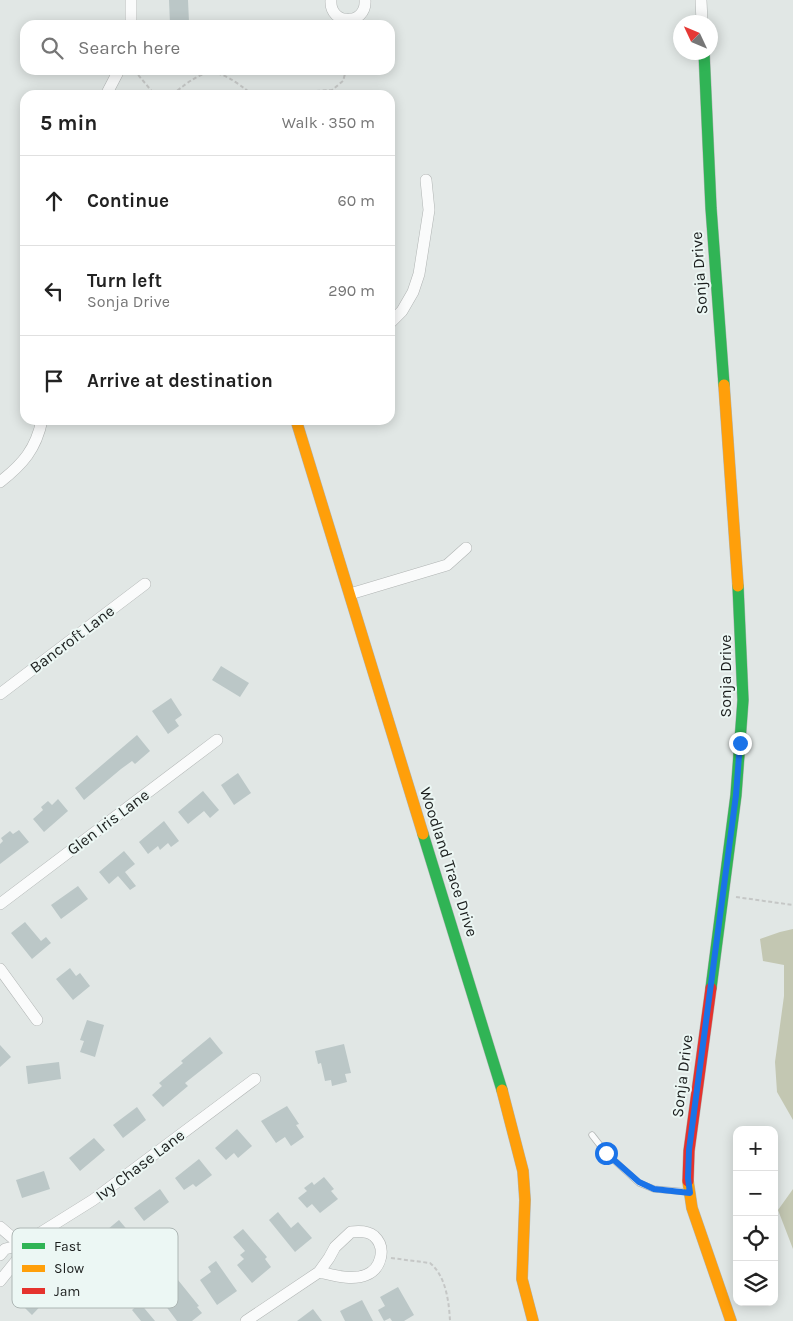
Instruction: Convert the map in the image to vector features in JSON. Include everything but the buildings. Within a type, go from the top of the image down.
[{"type":"street","points":[[131,0],[131,20]]},
{"type":"street","points":[[331,0],[332,9],[335,14],[345,20],[356,18],[361,14],[364,9],[365,0]]},
{"type":"street","points":[[701,0],[702,15]]},
{"type":"street","name":"Sonja Drive","points":[[704,60],[712,218],[741,631],[743,700],[736,795],[689,1150],[688,1178],[692,1208],[731,1321]]},
{"type":"street","points":[[109,90],[116,75]]},
{"type":"street","points":[[395,318],[402,311],[414,292],[419,274],[429,210],[426,180]]},
{"type":"street","points":[[0,482],[26,458],[39,435],[41,425]]},
{"type":"street","name":"Woodland Trace Drive","points":[[298,425],[380,698],[492,1051],[523,1171],[525,1200],[522,1279],[533,1321]]},
{"type":"street","points":[[350,594],[447,565],[466,548]]},
{"type":"street","name":"Bancroft Lane","points":[[0,694],[145,584]]},
{"type":"street","name":"Glen Iris Lane","points":[[0,904],[216,740]]},
{"type":"street","points":[[0,969],[37,1020]]},
{"type":"street","name":"Ivy Chase Lane","points":[[48,1228],[93,1200],[255,1079]]},
{"type":"street","points":[[0,1227],[12,1237]]},
{"type":"street","points":[[246,1321],[319,1272],[335,1247],[351,1232],[363,1231],[374,1236],[380,1246],[381,1257],[377,1268],[365,1276],[347,1278],[319,1272]]},
{"type":"street","name":"Ivy Chase Lane","points":[[0,1255],[5,1249],[12,1247]]},
{"type":"street","points":[[0,1281],[12,1266]]},
{"type":"lane","points":[[592,1135],[606,1153],[639,1182],[654,1189],[690,1193]]},
{"type":"path","points":[[138,75],[151,90]]},
{"type":"path","points":[[178,90],[202,75]]},
{"type":"path","points":[[222,75],[246,90]]},
{"type":"path","points":[[332,90],[343,81],[345,75]]},
{"type":"path","points":[[722,895],[793,906]]},
{"type":"path","points":[[381,1257],[430,1263],[434,1266],[439,1273],[448,1298],[450,1321]]},
{"type":"green space","points":[[793,929],[793,1120],[777,1092],[775,1062],[784,996],[784,965],[763,961],[760,939]]},
{"type":"green space","points":[[793,1189],[793,1249],[778,1210]]},
{"type":"traffic: fast","points":[[704,60],[711,208],[724,385]]},
{"type":"traffic: fast","points":[[711,988],[736,795],[743,700],[738,586]]},
{"type":"traffic: fast","points":[[423,834],[502,1090]]},
{"type":"traffic: slow","points":[[724,385],[738,586]]},
{"type":"traffic: slow","points":[[298,425],[423,834]]},
{"type":"traffic: slow","points":[[502,1090],[523,1171],[525,1200],[522,1279],[533,1321]]},
{"type":"traffic: slow","points":[[688,1181],[692,1208],[731,1321]]},
{"type":"traffic: jam","points":[[688,1181],[689,1151],[711,988]]},
{"type":"route","points":[[606,1153],[639,1182],[654,1189],[690,1193],[688,1178],[689,1150],[736,795],[740,743]]}]
